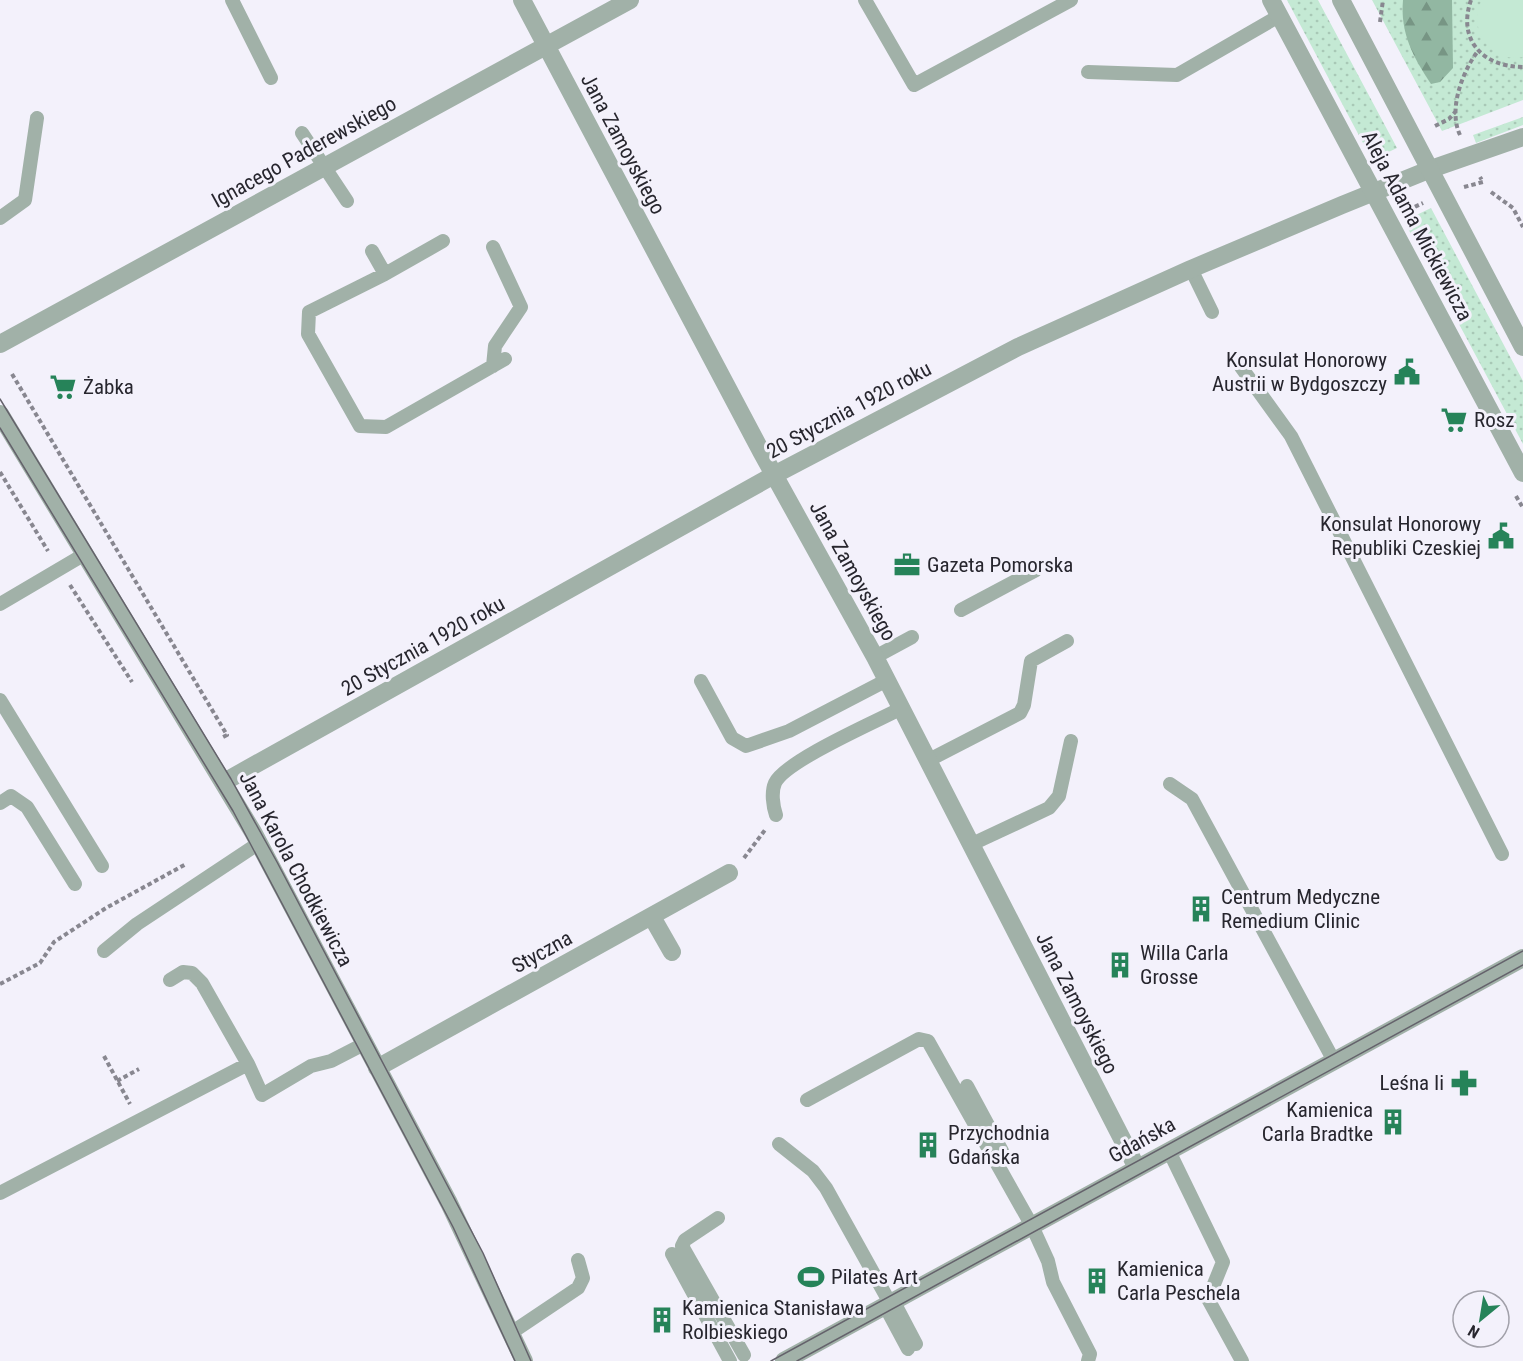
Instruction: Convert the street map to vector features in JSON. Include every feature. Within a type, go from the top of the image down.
[{"type":"street","name":"Jana Zamoyskiego","points":[[522,0],[774,475],[902,708],[1137,1168]]},
{"type":"street","name":"Ignacego Paderewskiego","points":[[0,344],[630,0]]},
{"type":"street","name":"Aleja Adama Mickiewicza","points":[[1271,0],[1523,473]]},
{"type":"street","name":"Aleja Adama Mickiewicza","points":[[1341,0],[1523,347]]},
{"type":"street","name":"20 Stycznia 1920 roku","points":[[224,782],[774,475],[1018,347],[1191,269],[1431,169],[1472,157],[1523,137]]},
{"type":"street","name":"Jana Karola Chodkiewicza","points":[[0,414],[259,843],[459,1222],[524,1361]]},
{"type":"street","name":"Styczna","points":[[377,1068],[729,873]]},
{"type":"street","points":[[652,917],[672,952]]},
{"type":"street","name":"Gdańska","points":[[784,1361],[1523,958]]},
{"type":"lane","points":[[232,0],[271,78]]},
{"type":"lane","points":[[865,0],[914,85],[1071,0]]},
{"type":"lane","points":[[1088,72],[1177,75],[1279,16]]},
{"type":"lane","points":[[0,219],[25,200],[37,118]]},
{"type":"lane","points":[[302,133],[347,201]]},
{"type":"lane","points":[[443,241],[385,274],[309,312],[308,334],[360,426],[386,427],[499,363],[495,346],[521,307],[494,246]]},
{"type":"lane","points":[[372,250],[385,274]]},
{"type":"lane","points":[[1191,269],[1212,312]]},
{"type":"lane","points":[[1241,367],[1291,436],[1502,854]]},
{"type":"lane","points":[[0,604],[86,554]]},
{"type":"lane","points":[[961,609],[1036,570]]},
{"type":"lane","points":[[875,657],[912,637]]},
{"type":"lane","points":[[929,760],[1020,713],[1024,705],[1031,661],[1067,641]]},
{"type":"lane","points":[[701,681],[732,738],[746,746],[789,731],[887,680]]},
{"type":"lane","points":[[0,700],[102,866]]},
{"type":"lane","points":[[776,814],[772,805],[775,783],[794,764],[902,708]]},
{"type":"lane","points":[[972,844],[1049,808],[1059,796],[1071,741]]},
{"type":"lane","points":[[1170,784],[1191,799],[1334,1061]]},
{"type":"lane","points":[[0,803],[11,796],[27,807],[75,884]]},
{"type":"lane","points":[[104,951],[137,924],[259,843]]},
{"type":"lane","points":[[170,980],[183,972],[192,973],[202,983],[248,1064],[262,1095],[311,1066],[331,1061],[364,1044]]},
{"type":"lane","points":[[807,1100],[919,1039],[928,1041],[1036,1223]]},
{"type":"lane","points":[[0,1192],[248,1064]]},
{"type":"lane","points":[[967,1086],[1036,1223],[1053,1282],[1090,1354],[1088,1361]]},
{"type":"lane","points":[[779,1144],[813,1172],[826,1188],[912,1347]]},
{"type":"lane","points":[[1169,1151],[1223,1262],[1208,1299],[1242,1361]]},
{"type":"lane","points":[[718,1218],[685,1240],[682,1246],[744,1355]]},
{"type":"lane","points":[[672,1254],[730,1361]]},
{"type":"lane","points":[[511,1333],[578,1288],[583,1278],[578,1260]]},
{"type":"path","points":[[1380,22],[1383,0]]},
{"type":"path","points":[[1471,0],[1467,20],[1468,31],[1478,51],[1491,62],[1506,67],[1523,67]]},
{"type":"path","points":[[1388,219],[1442,194],[1483,182],[1456,127],[1456,110],[1462,80],[1469,63],[1478,51]]},
{"type":"path","points":[[1435,126],[1449,119],[1456,110]]},
{"type":"path","points":[[1491,192],[1513,208],[1523,227]]},
{"type":"path","points":[[12,374],[227,735]]},
{"type":"path","points":[[0,472],[138,692]]},
{"type":"path","points":[[729,873],[745,857],[776,814]]},
{"type":"path","points":[[0,984],[40,963],[54,942],[166,873]]},
{"type":"path","points":[[104,1056],[139,1120]]},
{"type":"path","points":[[117,1081],[139,1069]]},
{"type":"green space","points":[[1287,0],[1318,0],[1397,148],[1372,160]]},
{"type":"green space","points":[[1372,0],[1523,0],[1523,100],[1442,131]]},
{"type":"green space","points":[[1403,0],[1452,0],[1453,68],[1440,82],[1431,84],[1413,54],[1406,34]]},
{"type":"green space","points":[[1482,0],[1523,0],[1523,57],[1511,58],[1501,55],[1484,42],[1477,22]]},
{"type":"green space","points":[[1523,117],[1523,125],[1476,143],[1473,135]]},
{"type":"green space","points":[[1431,208],[1523,381],[1523,444],[1404,221]]},
{"type":"tram line","points":[[0,399],[231,779],[277,862],[483,1253],[531,1361]]},
{"type":"tram line","points":[[0,428],[233,811],[453,1227],[515,1361]]},
{"type":"tram line","points":[[771,1361],[1523,951]]},
{"type":"tram line","points":[[797,1361],[1523,965]]},
{"type":"place","name":"Konsulat Honorowy Austrii w Bydgoszczy","points":[[1407,372]]},
{"type":"place","name":"Żabka","points":[[63,387]]},
{"type":"place","name":"Rosz","points":[[1454,420]]},
{"type":"place","name":"Konsulat Honorowy Republiki Czeskiej","points":[[1501,536]]},
{"type":"place","name":"Gazeta Pomorska","points":[[907,565]]},
{"type":"place","name":"Centrum Medyczne Remedium Clinic","points":[[1201,909]]},
{"type":"place","name":"Willa Carla Grosse","points":[[1120,965]]},
{"type":"place","name":"Leśna Ii","points":[[1464,1083]]},
{"type":"place","name":"Kamienica Carla Bradtke","points":[[1393,1122]]},
{"type":"place","name":"Przychodnia Gdańska","points":[[928,1145]]},
{"type":"place","name":"Pilates Art","points":[[811,1277]]},
{"type":"place","name":"Kamienica Carla Peschela","points":[[1097,1281]]},
{"type":"place","name":"Kamienica Stanisława Rolbieskiego","points":[[662,1320]]}]
